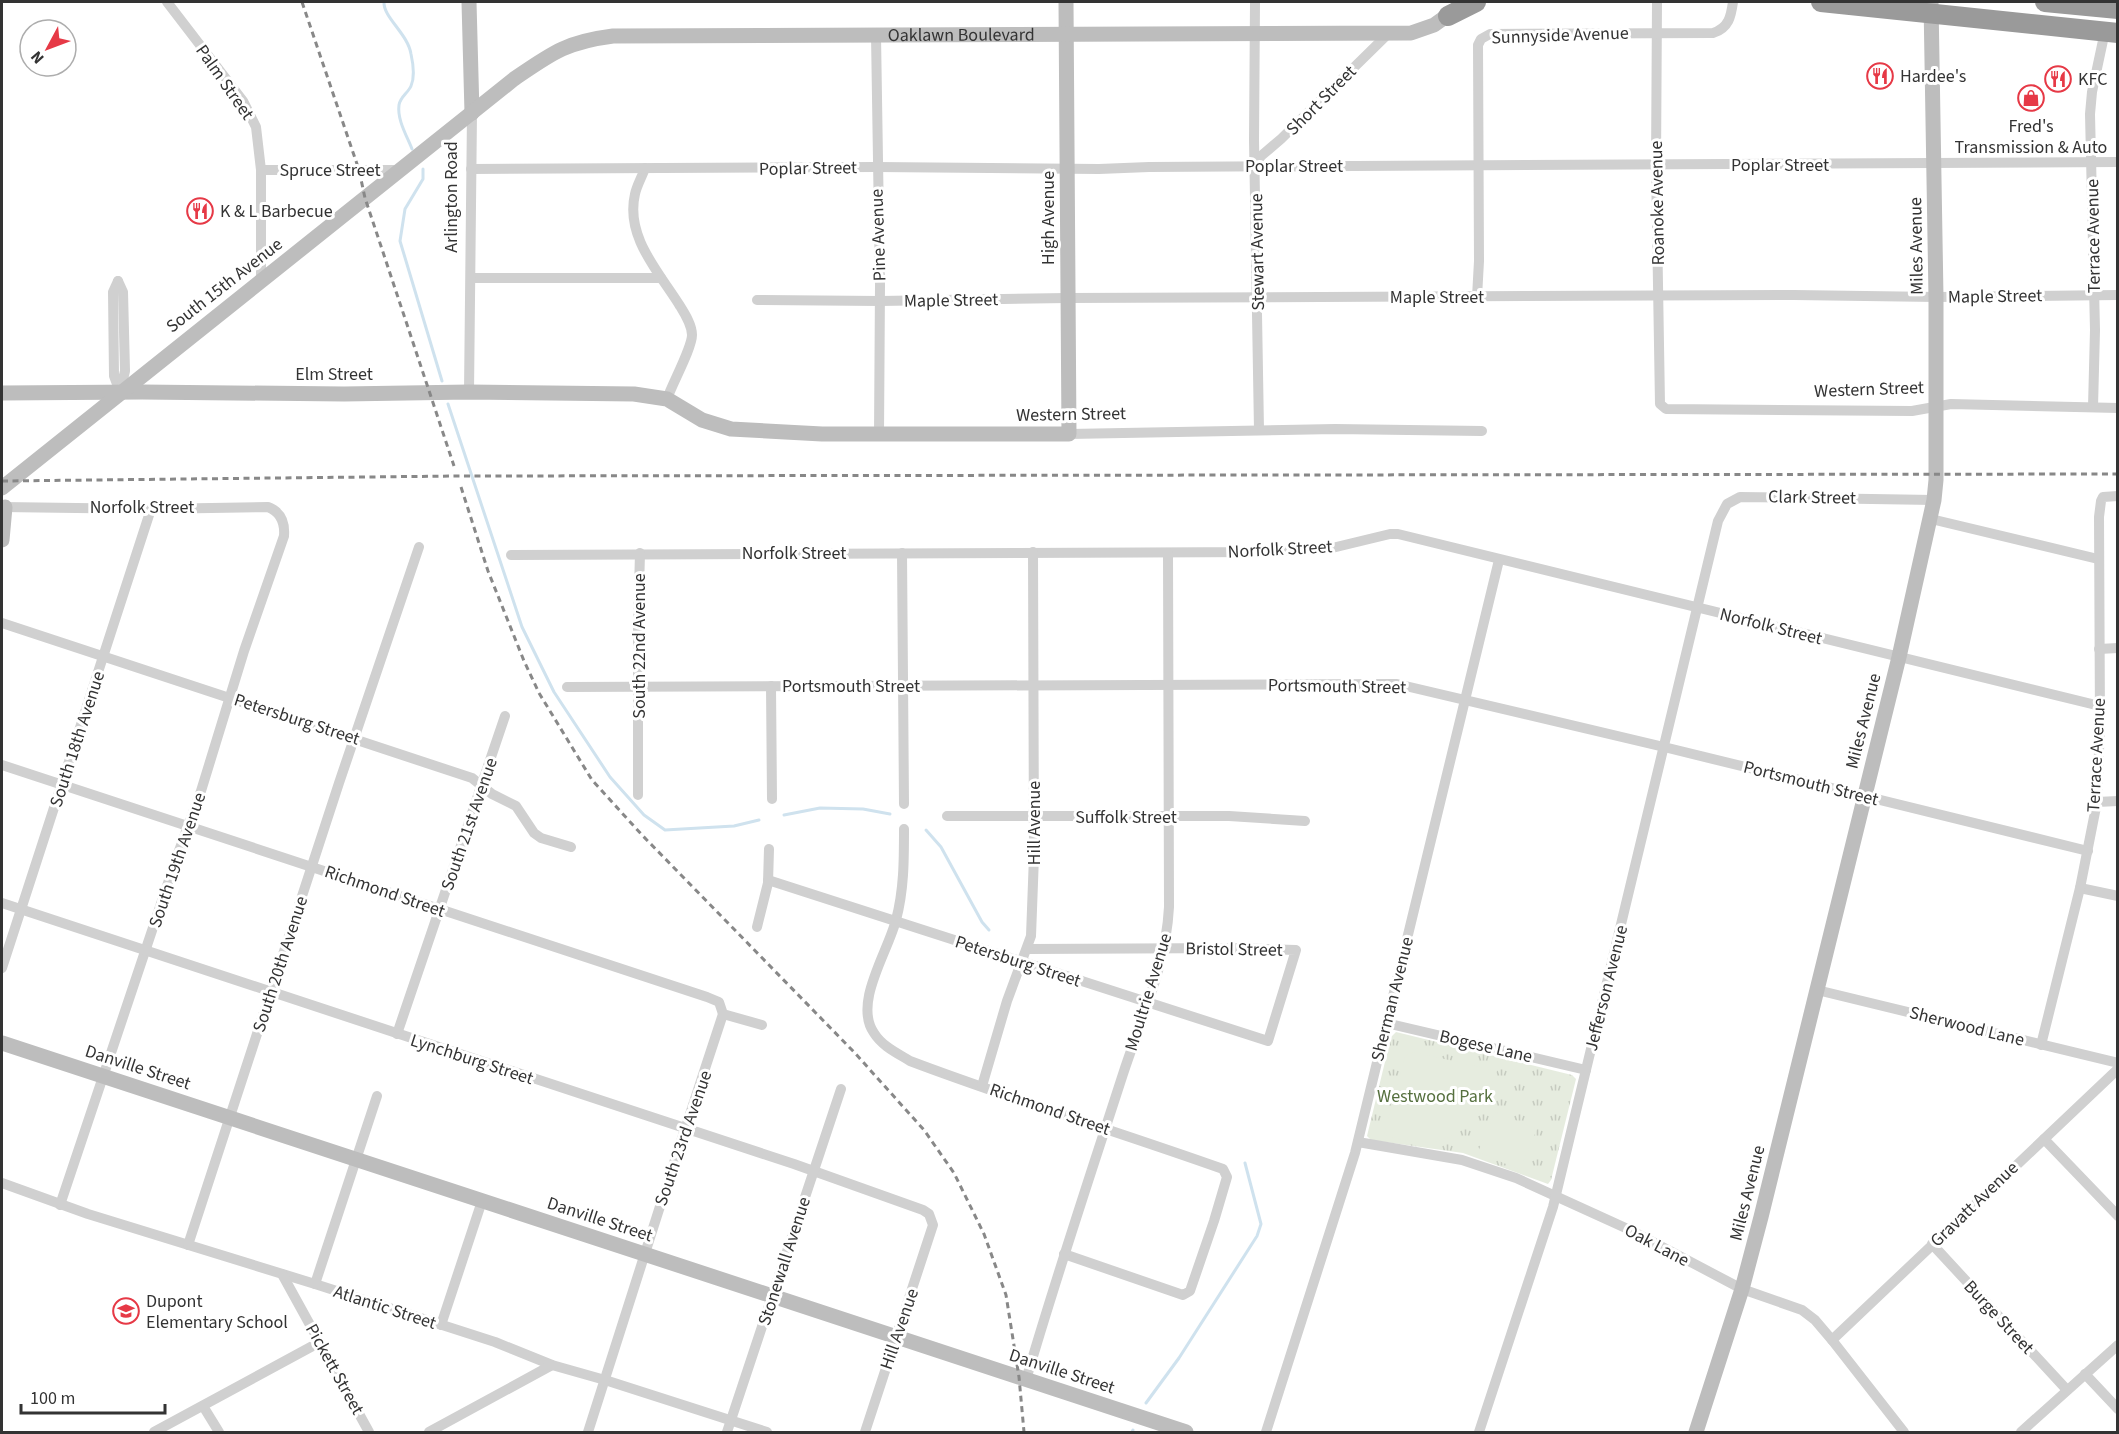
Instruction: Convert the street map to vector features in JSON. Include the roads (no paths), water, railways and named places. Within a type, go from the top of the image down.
[{"type":"highway","points":[[1448,16],[1476,2]]},
{"type":"highway","points":[[1821,2],[1931,7],[2111,32]]},
{"type":"highway","points":[[2045,2],[2113,6]]},
{"type":"street","name":"Palm Street","points":[[167,2],[250,114],[259,138],[261,280]]},
{"type":"street","name":"Arlington Road","points":[[469,2],[472,113],[469,392]]},
{"type":"street","name":"High Avenue","points":[[1066,2],[1069,434]]},
{"type":"street","name":"Stewart Avenue","points":[[1256,2],[1255,166],[1259,430]]},
{"type":"street","name":"Oaklawn Boulevard","points":[[472,113],[551,54],[572,43],[613,36],[1411,33],[1422,30],[1448,16],[1463,2]]},
{"type":"street","name":"Roanoke Avenue","points":[[1657,2],[1656,165],[1660,404]]},
{"type":"street","name":"Sunnyside Avenue","points":[[1477,297],[1478,45],[1485,35],[1713,33],[1720,31],[1729,21],[1733,2]]},
{"type":"street","name":"Miles Avenue","points":[[1696,1432],[1742,1289],[1761,1217],[1931,519],[1936,480],[1936,297],[1931,7]]},
{"type":"street","name":"Terrace Avenue","points":[[2093,407],[2094,294],[2090,114],[2092,92],[2111,32]]},
{"type":"street","name":"Short Street","points":[[1255,166],[1261,156],[1389,33]]},
{"type":"street","name":"Pine Avenue","points":[[876,35],[880,301],[879,434]]},
{"type":"street","name":"South 15th Avenue","points":[[3,486],[472,113]]},
{"type":"street","name":"Poplar Street","points":[[471,169],[877,167],[1067,169],[2118,162]]},
{"type":"street","points":[[645,168],[633,202],[635,229],[649,260],[683,311],[692,336],[667,399]]},
{"type":"street","name":"Spruce Street","points":[[261,170],[399,170]]},
{"type":"street","points":[[471,278],[661,278]]},
{"type":"street","points":[[118,281],[123,292],[125,371],[120,392],[114,376],[113,292],[118,281]]},
{"type":"street","name":"Maple Street","points":[[757,300],[2118,295]]},
{"type":"street","name":"Elm Street","points":[[2,393],[469,392],[634,394],[667,399]]},
{"type":"street","name":"Western Street","points":[[667,399],[702,420],[731,429],[879,434],[1069,434],[1259,430],[1482,431]]},
{"type":"street","name":"Western Street","points":[[1660,404],[1666,409],[1780,411],[1912,411],[1951,404],[2118,408]]},
{"type":"street","points":[[2,540],[6,519],[3,507],[3,486]]},
{"type":"street","name":"Terrace Avenue","points":[[2041,1045],[2080,888],[2097,802],[2100,706],[2099,517],[2103,497],[2118,496]]},
{"type":"street","name":"Clark Street","points":[[1714,538],[1718,521],[1727,504],[1740,497],[1934,500]]},
{"type":"street","name":"Norfolk Street","points":[[3,507],[151,509],[268,507],[279,515]]},
{"type":"street","name":"South 18th Avenue","points":[[2,968],[151,509]]},
{"type":"street","name":"South 19th Avenue","points":[[60,1204],[147,951],[284,536],[285,528],[279,515]]},
{"type":"street","points":[[1931,519],[2098,559]]},
{"type":"street","name":"Norfolk Street","points":[[511,555],[1307,551],[1398,534],[2100,706]]},
{"type":"street","name":"Jefferson Avenue","points":[[1479,1432],[1555,1194],[1699,609],[1714,538]]},
{"type":"street","name":"South 20th Avenue","points":[[188,1245],[339,783],[420,547]]},
{"type":"street","name":"Hill Avenue","points":[[982,1086],[1007,1001],[1031,936],[1034,817],[1033,552]]},
{"type":"street","name":"South 22nd Avenue","points":[[638,795],[640,553]]},
{"type":"street","points":[[902,553],[904,804]]},
{"type":"street","name":"Moultrie Avenue","points":[[1026,1380],[1064,1254],[1165,948],[1169,907],[1168,553]]},
{"type":"street","name":"Sherman Avenue","points":[[1266,1432],[1358,1142],[1499,560]]},
{"type":"street","name":"Petersburg Street","points":[[2,624],[472,778],[492,794],[516,806],[534,833],[541,838],[571,847]]},
{"type":"street","points":[[2099,649],[2118,648]]},
{"type":"street","name":"Portsmouth Street","points":[[567,687],[1388,684],[1465,699],[2088,851]]},
{"type":"street","points":[[771,686],[772,800]]},
{"type":"street","name":"South 21st Avenue","points":[[397,1034],[506,716]]},
{"type":"street","name":"Richmond Street","points":[[2,765],[707,997],[719,1002],[723,1008],[723,1014],[762,1025]]},
{"type":"street","points":[[2097,802],[2118,801]]},
{"type":"street","name":"Suffolk Street","points":[[947,816],[1168,816],[1273,818],[1305,821]]},
{"type":"street","points":[[896,921],[903,887],[904,829]]},
{"type":"street","points":[[757,927],[768,880],[769,849]]},
{"type":"street","name":"Petersburg Street","points":[[768,880],[1268,1041]]},
{"type":"street","points":[[2080,888],[2118,896]]},
{"type":"street","name":"Lynchburg Street","points":[[2,903],[794,1164],[923,1210],[929,1214],[933,1225]]},
{"type":"street","name":"Richmond Street","points":[[896,921],[867,1001],[868,1023],[878,1038],[894,1051],[910,1060],[1048,1110],[1213,1165],[1223,1169],[1226,1173],[1227,1177],[1214,1221],[1187,1294],[1183,1295],[1064,1254]]},
{"type":"street","name":"Bristol Street","points":[[1028,949],[1296,950],[1268,1041]]},
{"type":"street","name":"Sherwood Lane","points":[[1817,990],[2118,1063]]},
{"type":"street","name":"South 23rd Avenue","points":[[588,1432],[723,1014]]},
{"type":"street","name":"Bogese Lane","points":[[1386,1023],[1586,1070]]},
{"type":"street","name":"Danville Street","points":[[2,1043],[1186,1432]]},
{"type":"street","name":"Gravatt Avenue","points":[[1832,1340],[2118,1069]]},
{"type":"street","name":"Stonewall Avenue","points":[[727,1432],[841,1089]]},
{"type":"street","points":[[315,1284],[377,1096]]},
{"type":"street","points":[[2044,1139],[2118,1216]]},
{"type":"street","name":"Oak Lane","points":[[1358,1142],[1462,1160],[1516,1178],[1630,1230],[1742,1289],[1802,1310],[1815,1320],[1832,1340],[1904,1432]]},
{"type":"street","name":"Atlantic Street","points":[[2,1183],[60,1204],[495,1342],[552,1365],[767,1432]]},
{"type":"street","points":[[441,1325],[482,1201]]},
{"type":"street","name":"Hill Avenue","points":[[865,1432],[933,1225]]},
{"type":"street","name":"Burge Street","points":[[1932,1245],[2067,1390]]},
{"type":"street","name":"Pickett Street","points":[[282,1274],[369,1432]]},
{"type":"street","points":[[154,1432],[320,1342]]},
{"type":"street","points":[[2021,1432],[2118,1344]]},
{"type":"street","points":[[429,1432],[552,1365]]},
{"type":"street","points":[[2085,1374],[2118,1409]]},
{"type":"street","points":[[203,1406],[219,1432]]},
{"type":"waterway","points":[[384,2],[387,14],[409,47],[412,58],[412,82],[399,105],[401,122],[412,149]]},
{"type":"waterway","points":[[423,169],[423,179],[405,209],[400,241],[442,381]]},
{"type":"waterway","points":[[448,404],[522,627],[554,692],[610,777],[644,815],[665,830],[734,826],[759,820]]},
{"type":"waterway","points":[[784,815],[820,808],[863,809],[890,814]]},
{"type":"waterway","points":[[926,830],[941,847],[982,922],[989,930]]},
{"type":"waterway","points":[[1146,1403],[1179,1358],[1257,1236],[1261,1224],[1245,1163]]},
{"type":"railway","points":[[302,2],[359,170],[365,198],[454,466]]},
{"type":"railway","points":[[2,481],[457,476],[2118,474]]},
{"type":"railway","points":[[461,487],[488,571],[524,661],[539,693],[592,780],[642,835],[854,1052],[924,1130],[954,1173],[984,1234],[1006,1295],[1019,1377],[1024,1432]]},
{"type":"place","name":"Hardee's","points":[[1880,76]]},
{"type":"place","name":"KFC","points":[[2058,79]]},
{"type":"place","name":"Fred's Transmission & Auto","points":[[2031,98]]},
{"type":"place","name":"K & L Barbecue","points":[[200,211]]},
{"type":"place","name":"Dupont Elementary School","points":[[126,1311]]},
{"type":"park label","name":"Westwood Park","points":[[1435,1096]]}]
